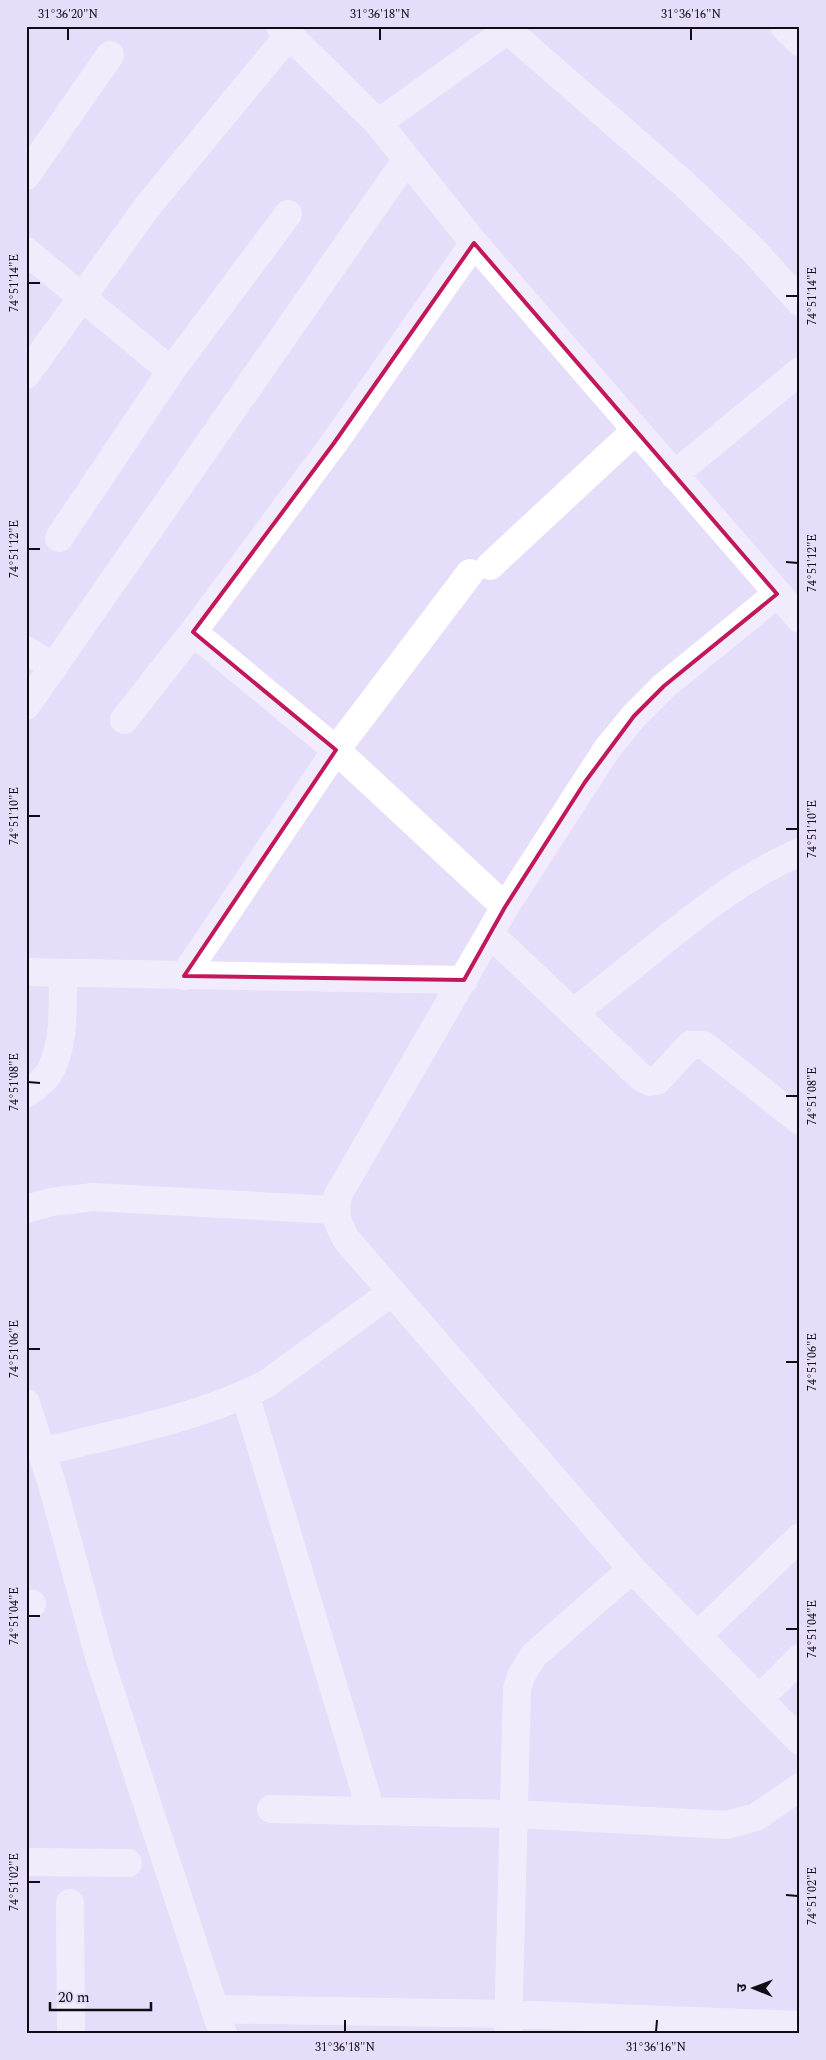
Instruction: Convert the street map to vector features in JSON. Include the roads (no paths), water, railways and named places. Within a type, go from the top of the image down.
[{"type":"street","points":[[784,26],[800,42]]},
{"type":"street","points":[[378,123],[507,28],[682,182],[754,252],[800,302]]},
{"type":"street","points":[[26,376],[147,207],[285,31],[378,123],[474,243],[635,431],[800,619]]},
{"type":"street","points":[[26,176],[110,56]]},
{"type":"street","points":[[26,706],[407,159]]},
{"type":"street","points":[[59,538],[171,371],[288,214]]},
{"type":"street","points":[[124,720],[193,632],[334,443],[474,243]]},
{"type":"street","points":[[26,251],[171,371]]},
{"type":"street","points":[[674,475],[800,371]]},
{"type":"street","points":[[184,976],[336,750],[480,569],[635,431]]},
{"type":"street","points":[[777,594],[664,686],[634,716],[607,750],[505,906],[464,980],[338,1195],[335,1210],[338,1223],[346,1239],[632,1569],[800,1741]]},
{"type":"street","points":[[193,632],[336,750],[505,906]]},
{"type":"street","points":[[26,650],[54,667]]},
{"type":"street","points":[[573,1013],[700,912],[736,886],[769,866],[800,852]]},
{"type":"street","points":[[490,934],[642,1078],[650,1082],[657,1080],[663,1076],[690,1045],[696,1043],[704,1045],[800,1121]]},
{"type":"street","points":[[26,972],[464,980]]},
{"type":"street","points":[[26,1094],[48,1075],[56,1058],[60,1035],[63,973]]},
{"type":"street","points":[[26,1209],[51,1202],[93,1197],[335,1210]]},
{"type":"street","points":[[42,1452],[208,1409],[246,1394],[266,1384],[392,1292]]},
{"type":"street","points":[[246,1394],[370,1811]]},
{"type":"street","points":[[26,1404],[42,1452],[100,1660],[219,2021],[800,2025]]},
{"type":"street","points":[[697,1636],[800,1537]]},
{"type":"street","points":[[509,2024],[517,1688],[521,1676],[534,1655],[632,1569]]},
{"type":"street","points":[[759,1698],[800,1658]]},
{"type":"street","points":[[271,1809],[514,1814],[727,1825],[756,1818],[800,1788]]},
{"type":"street","points":[[26,1862],[128,1863]]},
{"type":"street","points":[[70,1903],[71,2034]]}]
